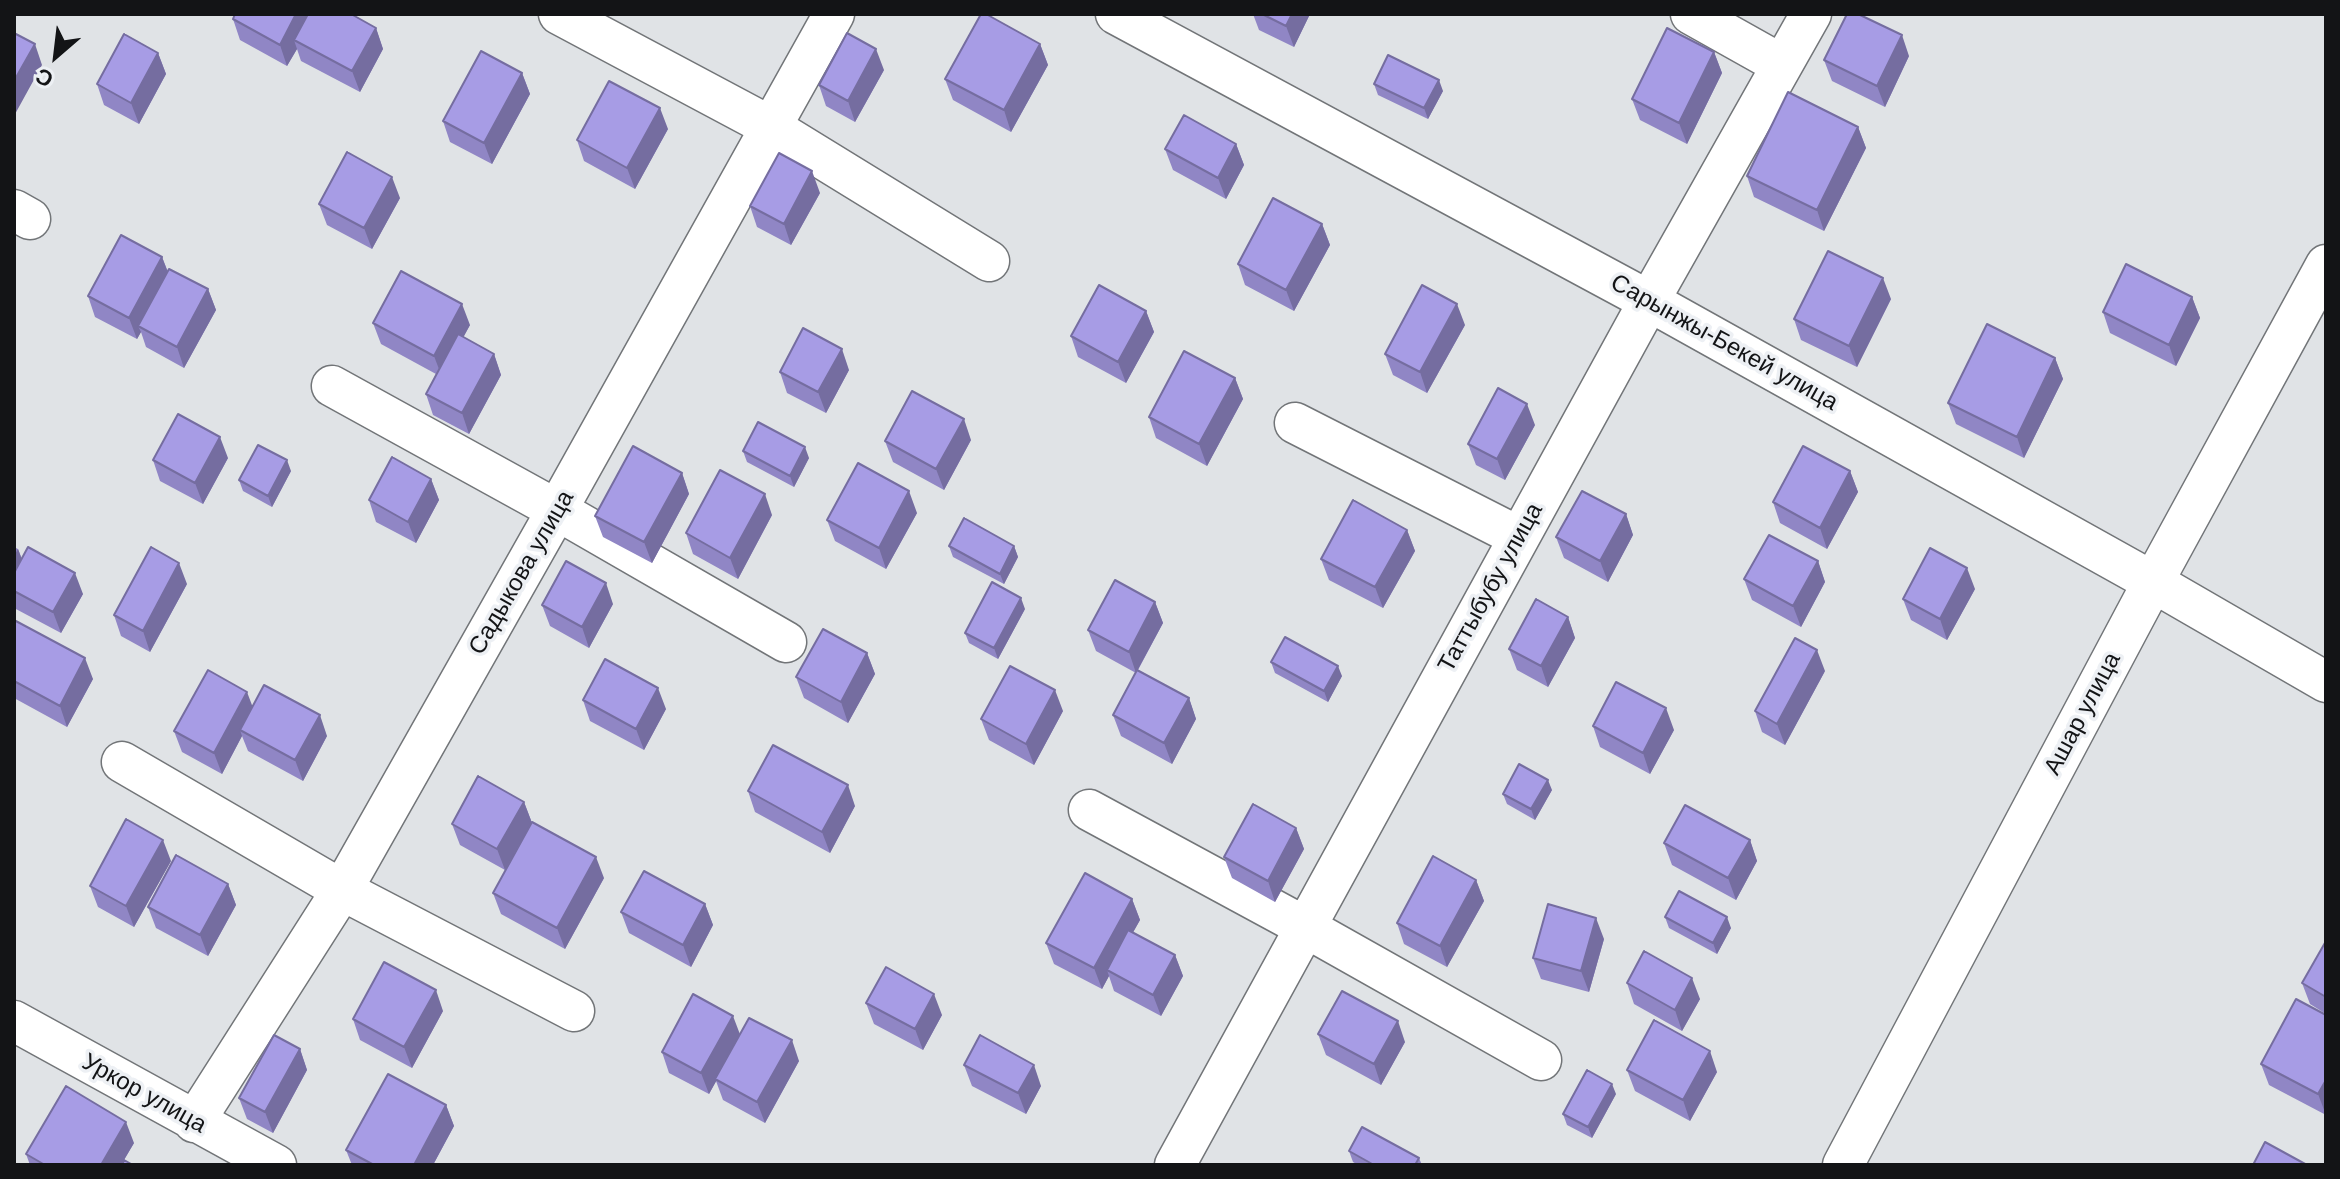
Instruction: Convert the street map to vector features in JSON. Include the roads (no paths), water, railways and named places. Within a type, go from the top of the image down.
[{"type":"street","points":[[559,14],[771,127],[989,261]]},
{"type":"street","name":"Садыкова улица","points":[[194,1122],[342,890],[834,14]]},
{"type":"street","name":"Сарынжы-Бекей улица","points":[[1116,14],[1649,301],[2326,682]]},
{"type":"street","points":[[1691,14],[1782,65]]},
{"type":"street","name":"Таттыбубу улица","points":[[1175,1165],[1649,301],[1811,14]]},
{"type":"street","name":"Ашар улица","points":[[1843,1165],[2153,582],[2326,265]]},
{"type":"street","points":[[332,386],[557,510],[786,642]]},
{"type":"street","points":[[1295,423],[1519,537]]},
{"type":"street","points":[[122,762],[342,890],[574,1011]]},
{"type":"street","points":[[1089,810],[1541,1060]]},
{"type":"street","name":"Уркор улица","points":[[14,1021],[276,1165]]}]
